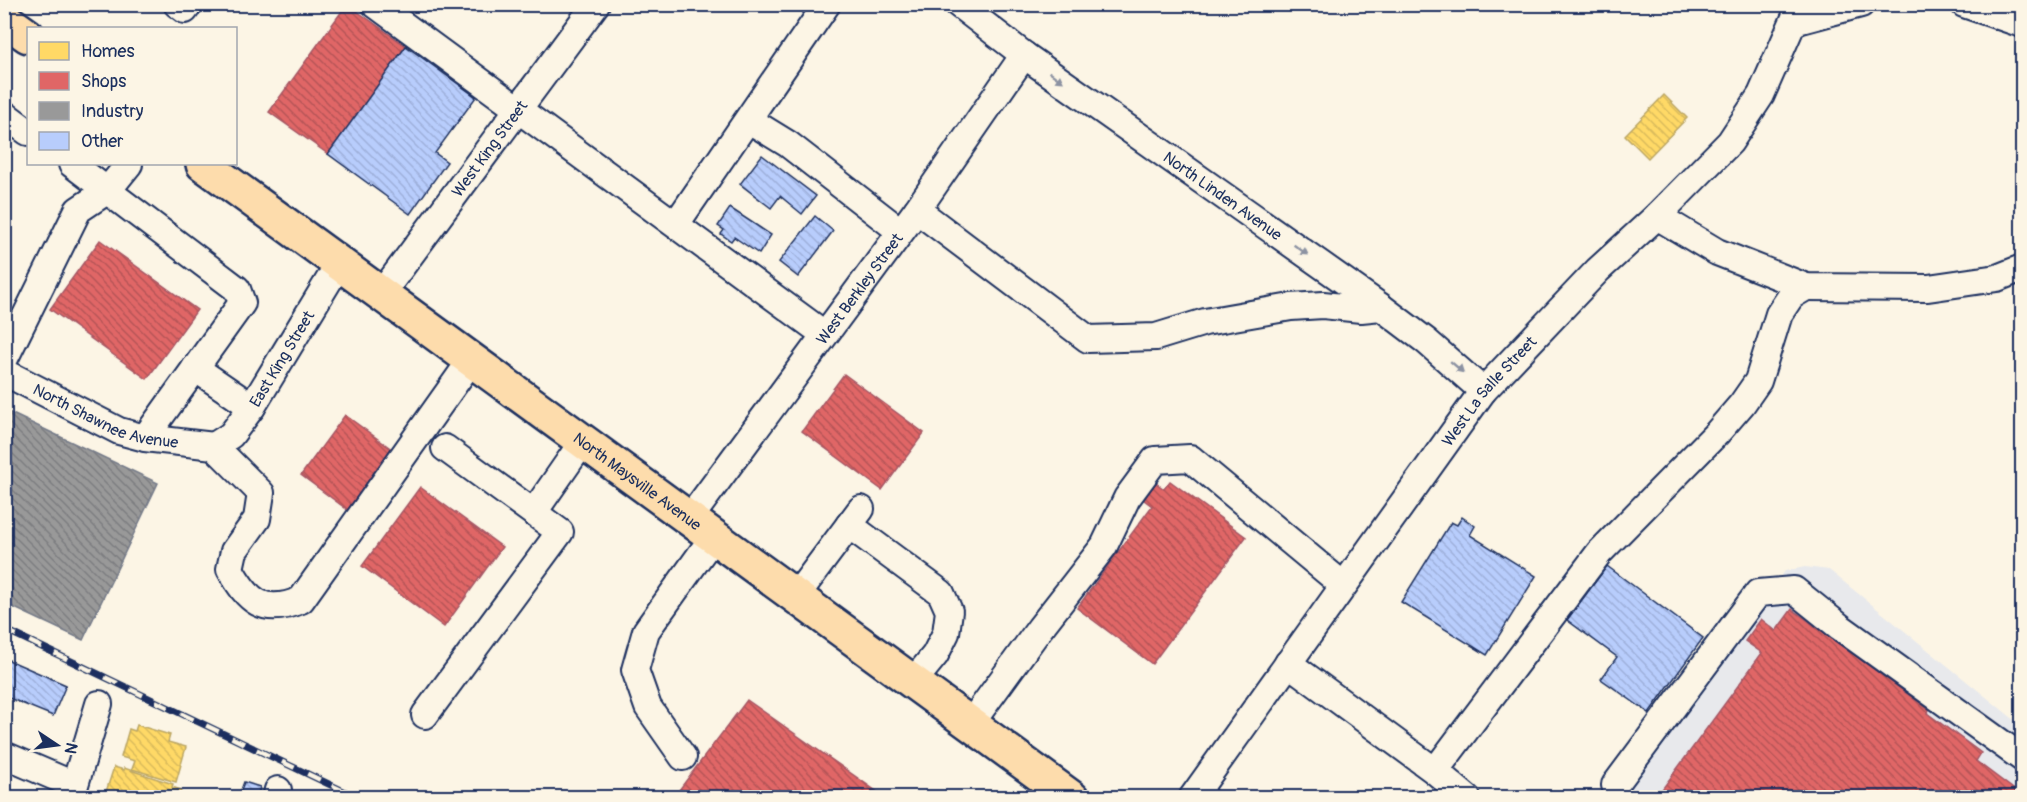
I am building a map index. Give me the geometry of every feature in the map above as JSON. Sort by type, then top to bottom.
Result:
[{"type":"main road","points":[[4,19],[27,35]]},
{"type":"main road","name":"North Maysville Avenue","points":[[204,165],[1072,798]]},
{"type":"street","points":[[177,4],[185,10],[189,4]]},
{"type":"street","points":[[375,4],[824,334]]},
{"type":"street","name":"West King Street","points":[[382,293],[596,4]]},
{"type":"street","points":[[676,224],[827,4]]},
{"type":"street","name":"North Linden Avenue","points":[[958,4],[1024,56],[1381,307],[1426,341],[1484,391]]},
{"type":"street","points":[[1797,13],[1861,4]]},
{"type":"street","points":[[1964,4],[2022,24]]},
{"type":"street","name":"West La Salle Street","points":[[1192,798],[1484,391],[1598,270],[1657,216],[1730,142],[1761,95],[1797,13]]},
{"type":"street","name":"West Berkley Street","points":[[683,757],[648,707],[635,670],[646,631],[702,527],[824,334],[916,210],[1024,56]]},
{"type":"street","points":[[4,114],[27,131]]},
{"type":"street","points":[[749,120],[788,144],[900,231]]},
{"type":"street","points":[[73,165],[237,289],[242,303],[145,438]]},
{"type":"street","points":[[4,360],[78,210],[108,190],[128,165]]},
{"type":"street","points":[[916,210],[1088,339],[1156,337],[1205,322],[1291,307],[1323,305],[1361,309],[1381,307]]},
{"type":"street","points":[[1657,216],[1717,252],[1806,287],[1928,288],[1996,278],[2022,268]]},
{"type":"street","name":"East King Street","points":[[214,446],[231,435],[252,406],[340,262]]},
{"type":"street","points":[[1435,771],[1599,553],[1717,433],[1742,404],[1758,381],[1779,314],[1791,296],[1806,287]]},
{"type":"street","points":[[214,446],[261,493],[257,519],[234,551],[230,569],[242,591],[260,604],[275,608],[291,604],[301,600],[472,359]]},
{"type":"street","points":[[195,368],[252,406]]},
{"type":"street","name":"North Shawnee Avenue","points":[[4,372],[119,431],[145,438],[214,446]]},
{"type":"street","points":[[534,512],[584,440]]},
{"type":"street","points":[[425,714],[560,532],[445,448]]},
{"type":"street","points":[[971,723],[1040,628],[1104,546],[1127,498],[1155,460],[1190,458],[1343,585]]},
{"type":"street","points":[[796,596],[855,517],[941,594],[949,611],[946,633],[935,655],[913,682]]},
{"type":"street","points":[[1618,793],[1758,593],[1794,590],[1840,627],[2022,758]]},
{"type":"street","points":[[1288,663],[1435,771],[1467,798]]},
{"type":"street","points":[[4,755],[72,791],[99,704]]},
{"type":"shaded area","points":[[1805,567],[1829,570],[2022,726],[2022,797],[1619,798],[1785,571]]},
{"type":"building: Homes","points":[[1664,95],[1687,118],[1648,158],[1625,135]]},
{"type":"building: Homes","points":[[137,725],[170,735],[168,742],[186,747],[176,782],[132,769],[135,761],[121,757],[129,729],[135,731]]},
{"type":"building: Homes","points":[[114,767],[124,770],[124,768],[173,784],[172,787],[181,790],[179,798],[113,798],[105,795]]},
{"type":"building: Shops","points":[[347,4],[406,46],[328,154],[269,112]]},
{"type":"building: Shops","points":[[100,240],[197,310],[147,379],[50,309]]},
{"type":"building: Shops","points":[[844,374],[924,433],[882,490],[802,431]]},
{"type":"building: Shops","points":[[345,415],[397,453],[353,514],[301,475]]},
{"type":"building: Shops","points":[[1151,479],[1164,489],[1170,481],[1246,537],[1152,664],[1077,608],[1152,506],[1139,496]]},
{"type":"building: Shops","points":[[420,487],[502,547],[444,627],[362,566]]},
{"type":"building: Shops","points":[[1792,609],[1929,710],[1927,713],[1981,753],[1976,761],[2016,791],[2022,783],[2022,798],[1668,798],[1660,792],[1762,653],[1745,641],[1761,619],[1776,631]]},
{"type":"building: Shops","points":[[747,700],[886,798],[673,798]]},
{"type":"building: Industry","points":[[4,410],[158,483],[83,640],[4,603]]},
{"type":"building: Other","points":[[406,46],[476,97],[435,153],[447,162],[410,214],[328,154]]},
{"type":"building: Other","points":[[762,155],[816,196],[802,214],[780,196],[771,208],[740,184]]},
{"type":"building: Other","points":[[730,208],[771,235],[759,254],[734,237],[731,241],[721,234],[724,230],[718,226]]},
{"type":"building: Other","points":[[815,216],[833,231],[798,277],[779,262]]},
{"type":"building: Other","points":[[1462,517],[1475,526],[1470,535],[1536,576],[1487,655],[1401,602],[1451,522],[1457,525]]},
{"type":"building: Other","points":[[1607,566],[1703,638],[1649,713],[1601,679],[1617,657],[1567,620]]},
{"type":"building: Other","points":[[4,658],[66,685],[53,716],[4,696]]},
{"type":"building: Other","points":[[244,782],[260,787],[257,798],[238,798]]},
{"type":"railway","points":[[4,629],[358,798]]}]
